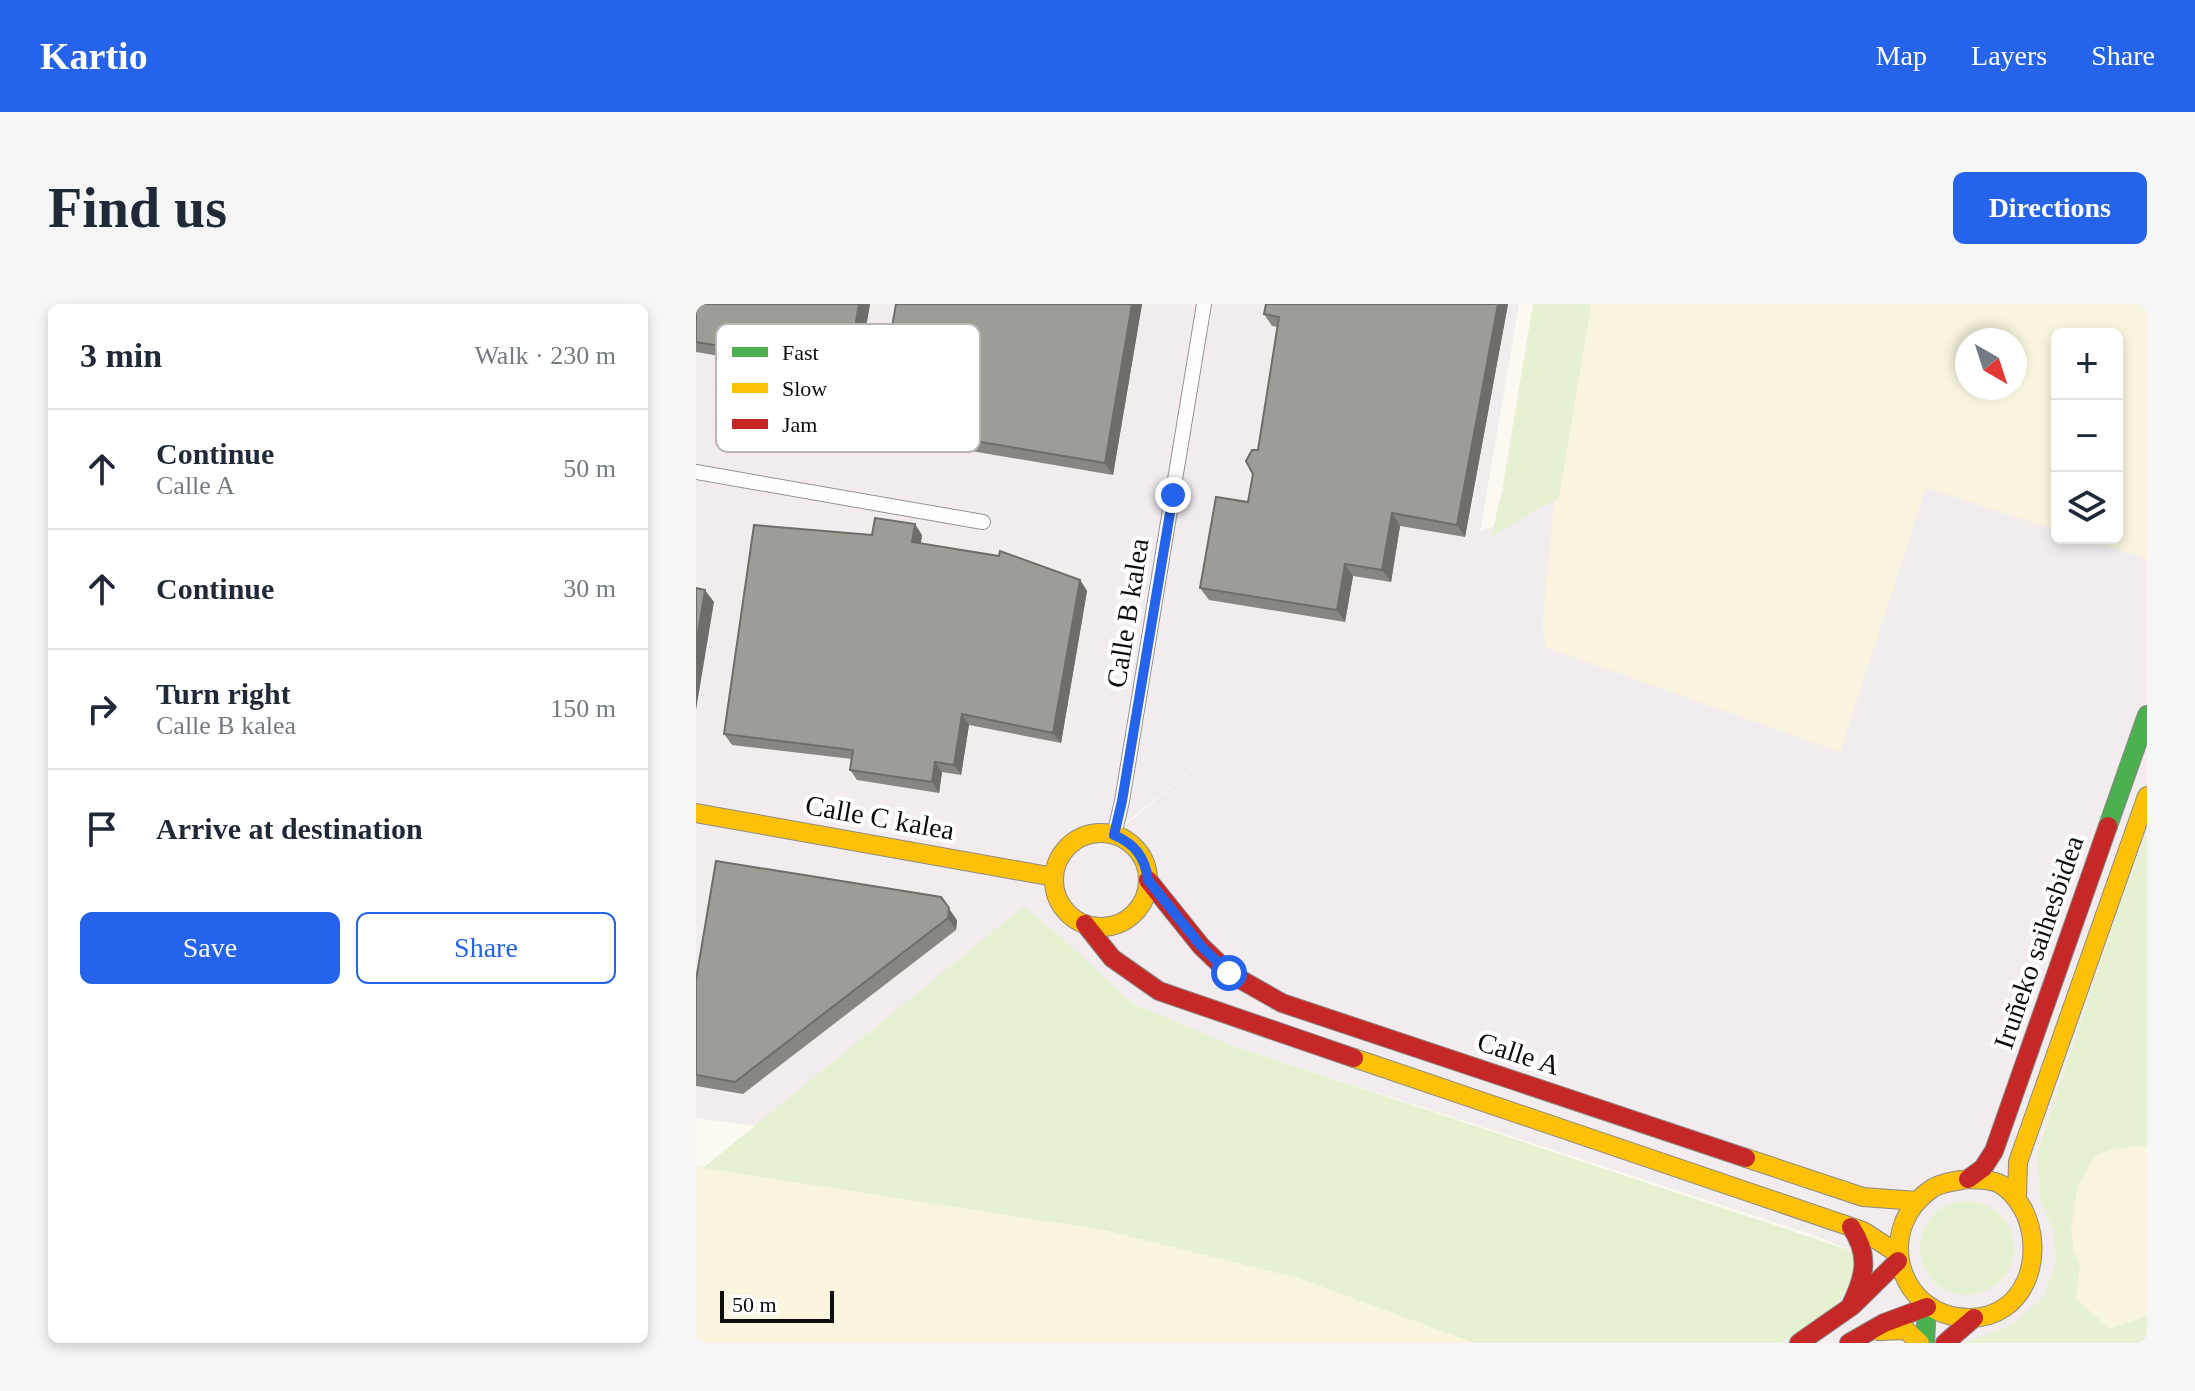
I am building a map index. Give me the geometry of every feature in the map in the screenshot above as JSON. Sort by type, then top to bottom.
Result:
[{"type":"main road","name":"Iruñeko saihesbidea","points":[[1968,1179],[1983,1168],[1994,1151],[2147,715]]},
{"type":"main road","name":"Iruñeko saihesbidea","points":[[2017,1199],[2018,1162],[2147,796]]},
{"type":"main road","name":"Calle C kalea","points":[[696,813],[1054,877]]},
{"type":"main road","points":[[1102,833],[1114,835],[1134,847],[1146,868],[1148,880],[1141,904],[1122,922],[1110,926],[1085,924],[1068,914],[1055,887],[1054,877],[1061,855],[1079,839],[1102,833]]},
{"type":"main road","name":"Calle A","points":[[1148,880],[1201,946],[1229,973],[1282,1003],[1863,1197],[1917,1201]]},
{"type":"main road","name":"Calle A","points":[[1085,924],[1112,958],[1159,991],[1863,1231],[1898,1257]]},
{"type":"main road","points":[[1968,1179],[1999,1183],[2017,1199],[2034,1231],[2036,1255],[2030,1278],[2016,1298],[1997,1312],[1974,1318],[1927,1307],[1904,1278],[1898,1257],[1899,1234],[1905,1216],[1917,1201],[1932,1189],[1968,1179]]},
{"type":"main road","points":[[1847,1312],[1860,1287],[1867,1257],[1861,1239],[1851,1227]]},
{"type":"main road","points":[[1799,1343],[1847,1312],[1877,1285],[1898,1257]]},
{"type":"main road","points":[[1856,1338],[1901,1315],[1927,1307]]},
{"type":"main road","points":[[1923,1343],[1927,1307]]},
{"type":"main road","points":[[1945,1343],[1974,1318]]},
{"type":"main road","points":[[1856,1338],[1893,1329],[1906,1330],[1923,1343]]},
{"type":"street","name":"Calle B kalea","points":[[1114,835],[1204,304]]},
{"type":"street","points":[[696,472],[983,522]]},
{"type":"shaded area","points":[[696,304],[1519,304],[1480,532],[1559,497],[1840,751],[1926,487],[2051,465],[2051,544],[2123,544],[2123,518],[2147,439],[2147,833],[2119,907],[2037,1153],[2040,1200],[2053,1230],[2056,1262],[2044,1297],[2014,1324],[1965,1343],[1902,1343],[1897,1337],[1884,1343],[1780,1343],[1835,1307],[1855,1275],[1854,1252],[1817,1236],[1231,1045],[1132,1003],[1058,934],[1024,907],[756,1126],[696,1118]],"holes":[[[1222,744],[1114,835],[1086,856]]]},
{"type":"shaded area","points":[[1586,304],[2147,304],[2147,559],[2100,544],[2123,544],[2123,328],[2051,328],[2051,528],[1926,488],[1840,752],[1547,648],[1542,627],[1557,472]]},
{"type":"shaded area","points":[[2147,1146],[2147,1316],[2109,1329],[2076,1298],[2080,1266],[2071,1230],[2078,1186],[2096,1155],[2118,1148]]},
{"type":"shaded area","points":[[696,1166],[1104,1230],[1301,1279],[1474,1343],[696,1343]]},
{"type":"green space","points":[[1533,304],[1591,304],[1559,497],[1491,537],[1502,491]]},
{"type":"green space","points":[[2147,833],[2147,1146],[2118,1148],[2096,1155],[2078,1186],[2071,1230],[2080,1266],[2076,1298],[2109,1329],[2147,1316],[2147,1343],[1965,1343],[2014,1324],[2044,1296],[2056,1262],[2053,1230],[2040,1200],[2037,1153],[2119,907]]},
{"type":"green space","points":[[1024,906],[1132,1003],[1231,1045],[1855,1252],[1855,1275],[1835,1307],[1780,1343],[1474,1343],[1301,1279],[1104,1230],[703,1168]]},
{"type":"green space","points":[[1967,1201],[1985,1204],[2000,1215],[2011,1230],[2014,1248],[2011,1266],[2000,1281],[1985,1292],[1967,1295],[1949,1292],[1934,1281],[1923,1266],[1920,1248],[1923,1230],[1934,1215],[1949,1204]]},
{"type":"building","points":[[696,304],[859,304],[856,324],[716,324],[716,345],[696,342]]},
{"type":"building","points":[[896,304],[1132,304],[1105,463],[980,442],[980,324],[892,324]]},
{"type":"building","points":[[1266,304],[1498,304],[1457,525],[1392,513],[1382,570],[1345,564],[1337,610],[1200,588],[1216,497],[1248,502],[1253,474],[1246,461],[1252,450],[1258,450],[1279,317],[1264,314]]},
{"type":"building","points":[[875,518],[915,524],[912,542],[999,556],[1000,551],[1080,580],[1053,733],[962,714],[954,765],[935,762],[932,782],[850,770],[853,750],[724,734],[754,525],[872,535]]},
{"type":"building","points":[[696,588],[705,590],[696,645]]},
{"type":"building","points":[[716,861],[941,897],[949,908],[948,918],[735,1082],[696,1075],[696,980]]},
{"type":"traffic: fast","points":[[2108,826],[2147,715]]},
{"type":"traffic: fast","points":[[1925,1343],[1927,1307]]},
{"type":"traffic: slow","points":[[2017,1199],[2018,1162],[2147,796]]},
{"type":"traffic: slow","points":[[696,813],[1054,877]]},
{"type":"traffic: slow","points":[[1101,833],[1119,837],[1134,847],[1144,862],[1148,880],[1144,898],[1134,913],[1119,923],[1101,927],[1083,923],[1068,913],[1058,898],[1054,880],[1058,862],[1068,847],[1083,837],[1101,833]]},
{"type":"traffic: slow","points":[[1354,1058],[1863,1231],[1897,1253]]},
{"type":"traffic: slow","points":[[1746,1158],[1863,1197],[1917,1201]]},
{"type":"traffic: slow","points":[[1968,1179],[1995,1182],[2009,1191],[2023,1209],[2030,1226],[2032,1245],[2031,1263],[2018,1295],[2005,1307],[1989,1315],[1969,1318],[1944,1314],[1925,1303],[1910,1287],[1902,1267],[1899,1246],[1903,1225],[1914,1205],[1937,1186],[1968,1179]]},
{"type":"traffic: slow","points":[[1878,1331],[1906,1330],[1920,1343]]},
{"type":"traffic: jam","points":[[1968,1179],[1983,1168],[1994,1151],[2108,826]]},
{"type":"traffic: jam","points":[[1148,880],[1201,946],[1229,973],[1282,1003],[1746,1158]]},
{"type":"traffic: jam","points":[[1085,924],[1112,958],[1159,991],[1354,1058]]},
{"type":"traffic: jam","points":[[1851,1227],[1863,1256],[1860,1285],[1851,1305]]},
{"type":"traffic: jam","points":[[1799,1343],[1852,1306],[1898,1261]]},
{"type":"traffic: jam","points":[[1849,1343],[1884,1323],[1927,1307]]},
{"type":"traffic: jam","points":[[1945,1343],[1974,1318]]},
{"type":"route","points":[[1173,495],[1114,835],[1134,847],[1142,857],[1148,880],[1201,946],[1229,973]]}]
